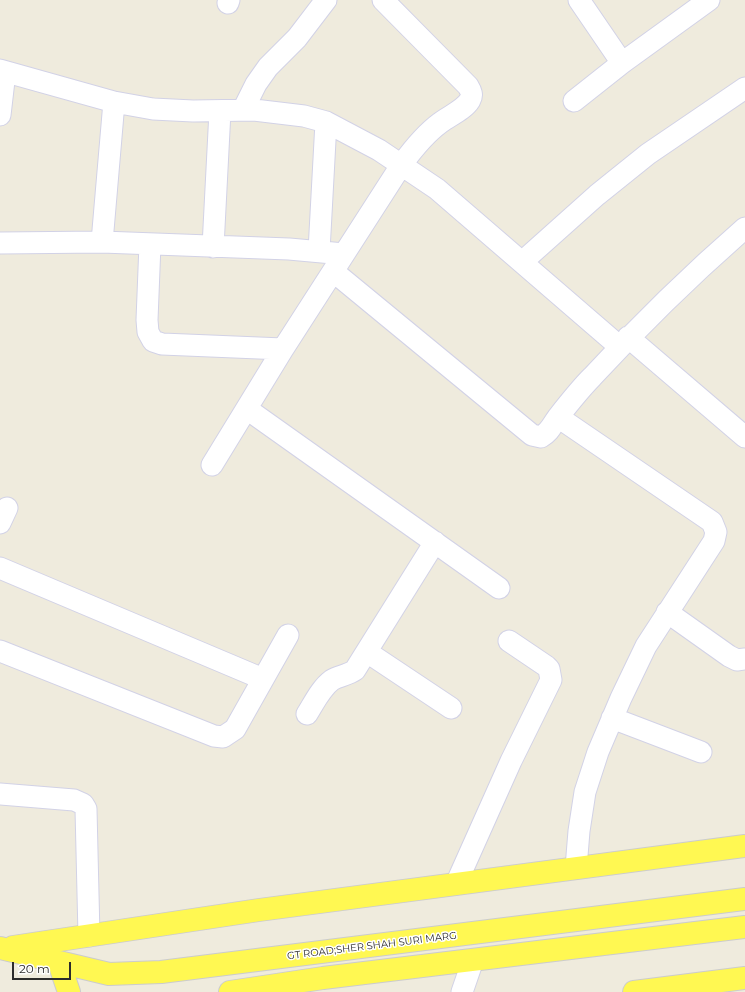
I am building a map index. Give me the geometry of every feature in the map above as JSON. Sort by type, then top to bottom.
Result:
[{"type":"main road","points":[[2,949],[259,910],[745,846]]},
{"type":"main road","name":"GT ROAD;SHER SHAH SURI MARG","points":[[2,949],[109,974],[161,972],[745,899]]},
{"type":"main road","points":[[230,992],[473,960],[745,927]]},
{"type":"main road","points":[[59,963],[68,992]]},
{"type":"main road","points":[[634,992],[708,988],[745,978]]},
{"type":"street","points":[[243,110],[256,84],[268,67],[297,38],[326,0]]},
{"type":"street","points":[[212,465],[283,349],[416,144],[438,124],[467,104],[471,99],[472,92],[468,86],[383,0]]},
{"type":"street","points":[[579,0],[622,63]]},
{"type":"street","points":[[574,101],[622,63],[709,0]]},
{"type":"street","points":[[0,115],[3,71],[114,102],[154,109],[220,111],[243,110],[304,116],[326,122],[402,164],[437,189],[522,262],[745,437]]},
{"type":"street","points":[[522,262],[597,195],[648,154],[745,88]]},
{"type":"street","points":[[102,242],[114,102]]},
{"type":"street","points":[[213,247],[220,111]]},
{"type":"street","points":[[319,251],[326,122]]},
{"type":"street","points":[[334,272],[532,435],[541,437],[549,432],[558,417],[587,382],[624,342],[708,260],[745,228]]},
{"type":"street","points":[[0,243],[102,242],[319,251],[344,254]]},
{"type":"street","points":[[150,244],[147,320],[148,332],[153,341],[162,344],[283,349]]},
{"type":"street","points":[[247,409],[499,588]]},
{"type":"street","points":[[558,417],[712,522],[716,532],[714,540],[646,646],[612,718],[598,752],[585,792],[578,831],[576,868]]},
{"type":"street","points":[[308,714],[325,686],[333,680],[348,675],[355,670],[435,542]]},
{"type":"street","points":[[0,568],[263,679]]},
{"type":"street","points":[[667,612],[729,656],[737,660],[745,659]]},
{"type":"street","points":[[0,651],[214,736],[223,737],[235,729],[288,635]]},
{"type":"street","points":[[456,884],[511,761],[551,680],[549,669],[546,666],[510,641]]},
{"type":"street","points":[[367,652],[451,708]]},
{"type":"street","points":[[612,718],[701,752]]},
{"type":"street","points":[[0,794],[74,800],[82,804],[86,809],[90,936]]},
{"type":"street","points":[[462,992],[473,960]]}]
